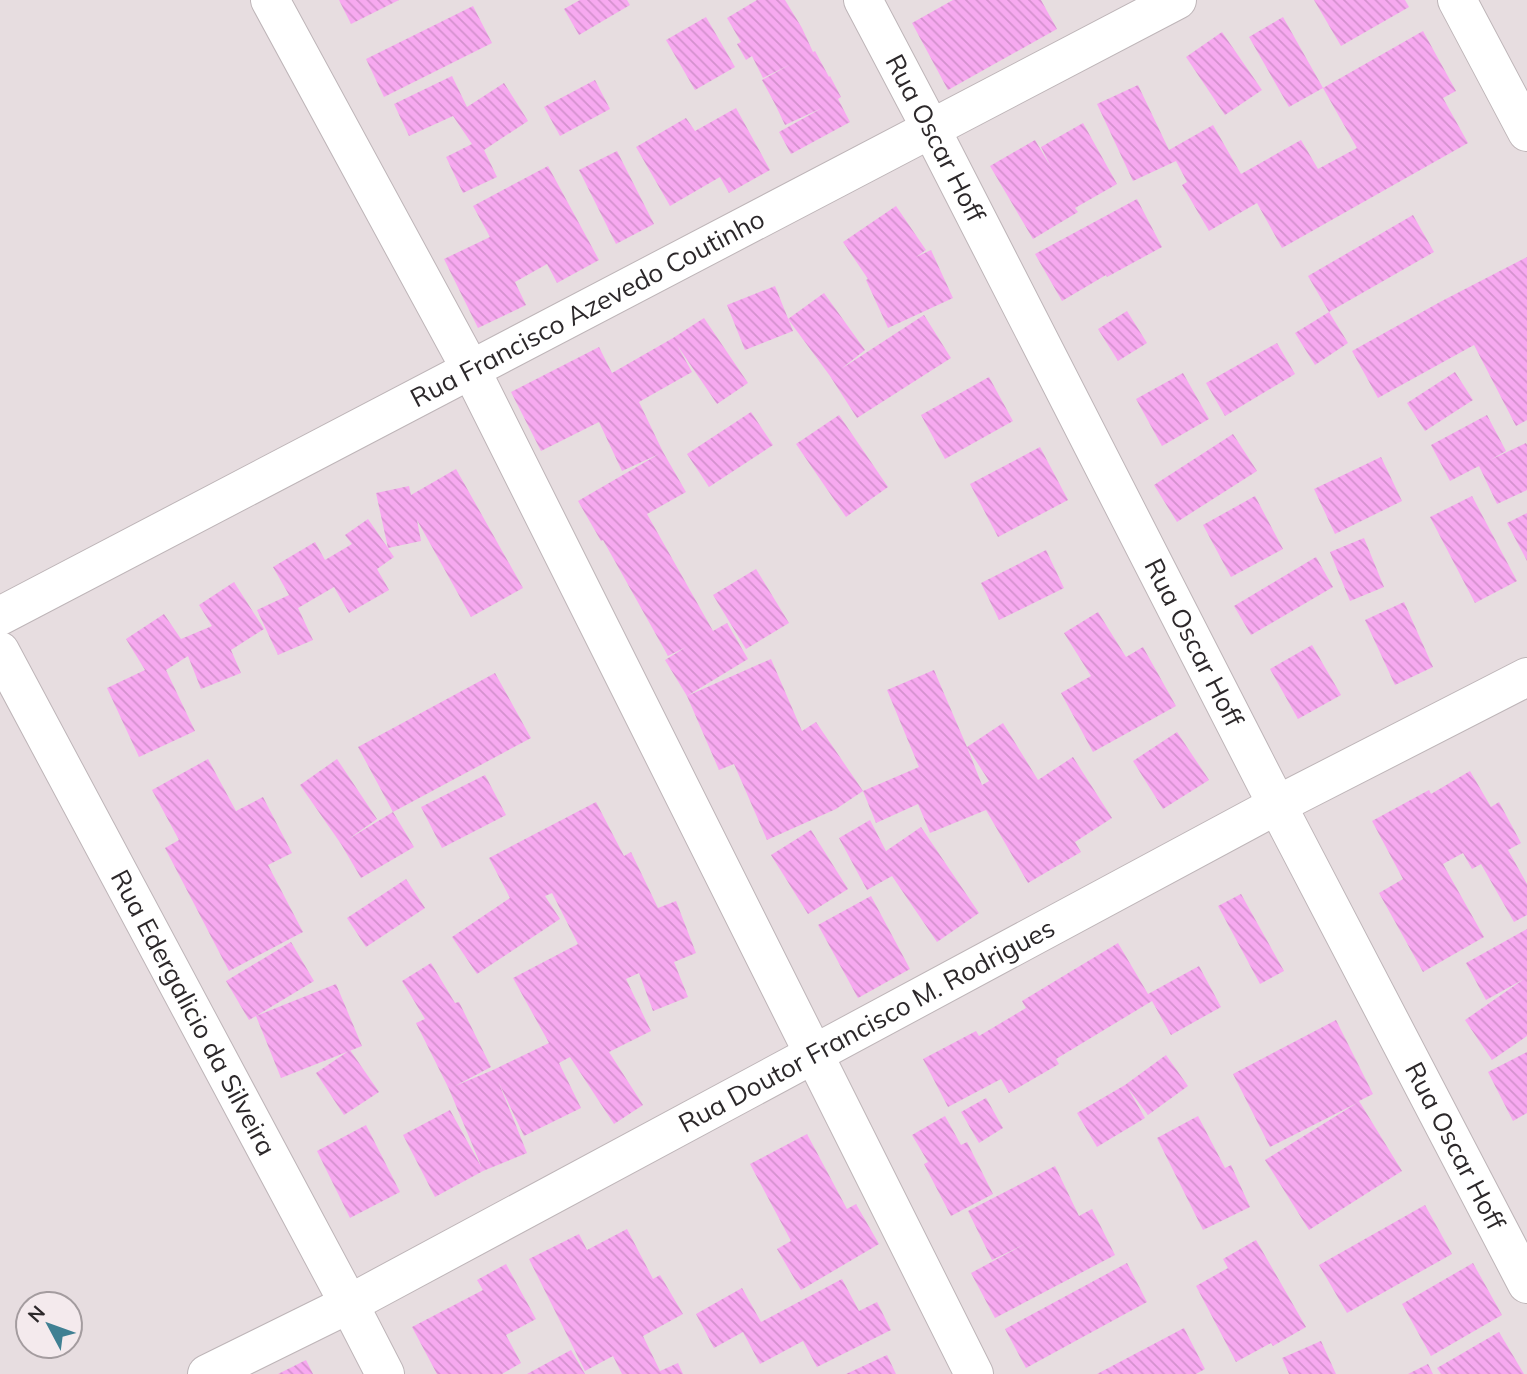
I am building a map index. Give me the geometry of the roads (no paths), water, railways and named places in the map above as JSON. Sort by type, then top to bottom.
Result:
[{"type":"street","points":[[270,0],[471,370],[974,1374]]},
{"type":"street","name":"Rua Oscar Hoff","points":[[863,0],[1527,1284]]},
{"type":"street","name":"Rua Francisco Azevedo Coutinho","points":[[0,616],[1177,0]]},
{"type":"street","points":[[1457,0],[1527,132]]},
{"type":"street","name":"Rua Edergalicio da Silveira","points":[[0,651],[385,1374]]},
{"type":"street","name":"Rua Doutor Francisco M. Rodrigues","points":[[207,1374],[349,1304],[1277,805],[1527,677]]}]
